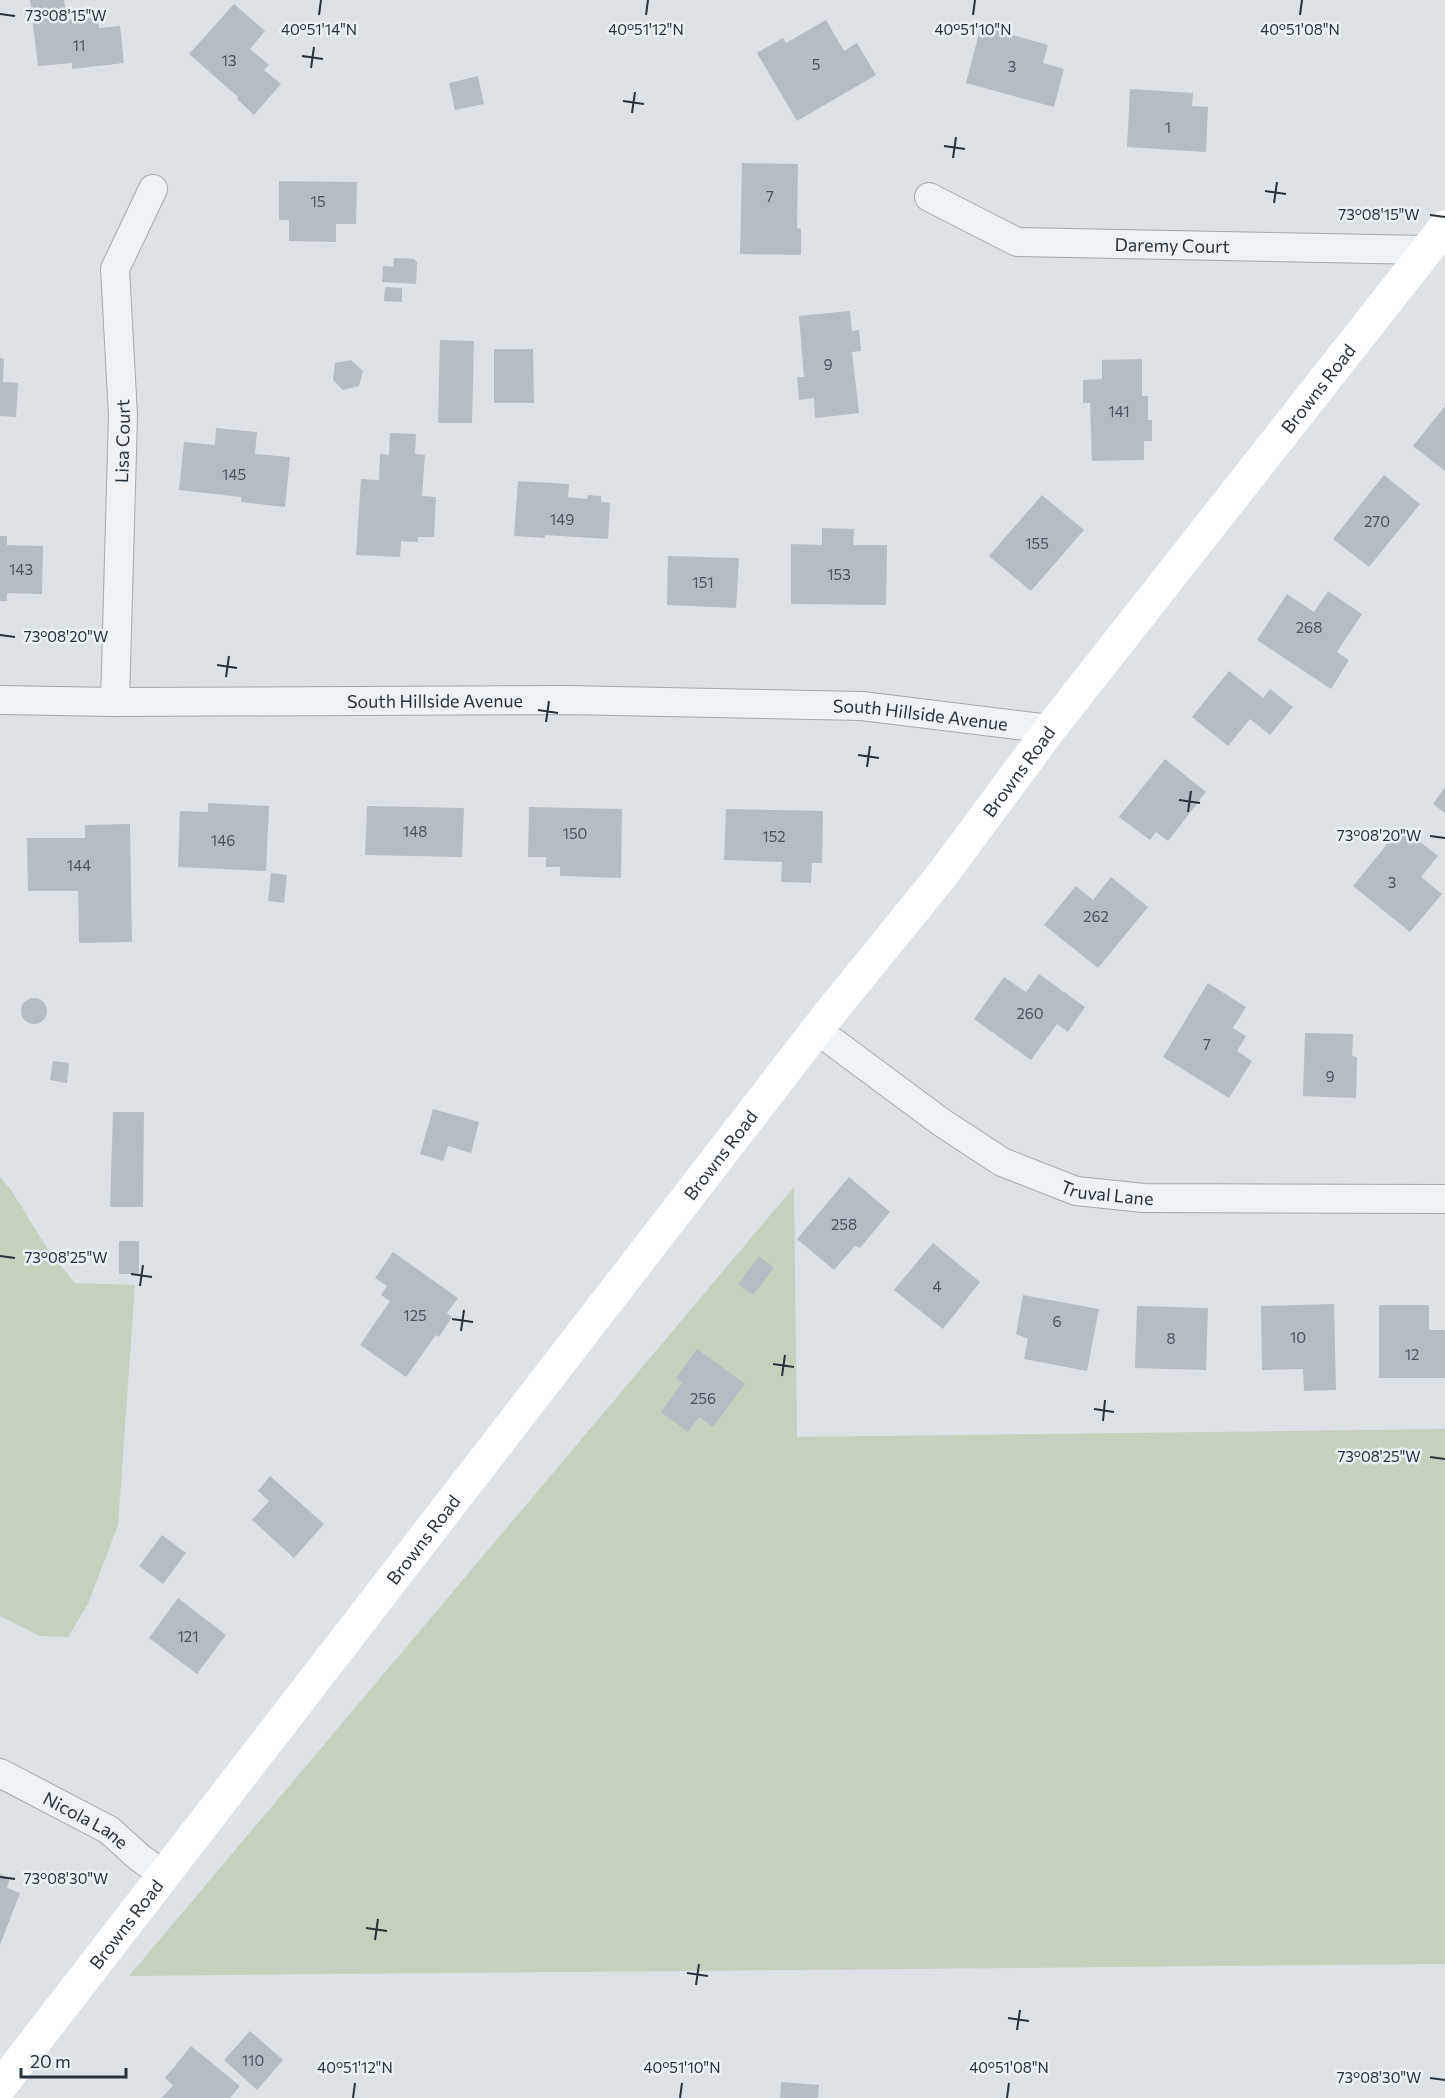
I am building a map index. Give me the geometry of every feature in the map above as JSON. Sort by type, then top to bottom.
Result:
[{"type":"street","name":"Lisa Court","points":[[116,702],[123,415],[115,269],[153,189]]},
{"type":"street","name":"Daremy Court","points":[[929,196],[1017,242],[1436,238]]},
{"type":"street","name":"Browns Road","points":[[0,2087],[817,1030],[942,875],[1050,729],[1436,238]]},
{"type":"street","name":"South Hillside Avenue","points":[[0,700],[116,702],[566,700],[862,706],[1050,729]]},
{"type":"street","name":"Truval Lane","points":[[817,1030],[941,1122],[1002,1162],[1076,1191],[1144,1198],[1445,1199]]},
{"type":"street","name":"Nicola Lane","points":[[0,1773],[109,1830],[140,1858],[164,1875]]},
{"type":"green space","points":[[0,1177],[11,1190],[49,1251],[75,1283],[135,1285],[118,1525],[88,1604],[68,1637],[40,1636],[0,1616]]},
{"type":"green space","points":[[794,1187],[797,1437],[1445,1429],[1445,1964],[129,1976]]},
{"type":"building","points":[[30,0],[64,0],[67,20],[98,17],[99,28],[120,26],[124,63],[72,69],[72,63],[38,66]]},
{"type":"building","points":[[234,4],[265,31],[250,49],[269,65],[264,70],[281,84],[254,115],[237,99],[238,97],[189,54]]},
{"type":"building","points":[[826,20],[844,51],[857,43],[876,75],[797,121],[757,53],[783,38],[786,43]]},
{"type":"building","points":[[981,26],[1048,45],[1043,63],[1064,69],[1054,107],[966,83]]},
{"type":"building","points":[[478,76],[484,104],[455,110],[449,83]]},
{"type":"building","points":[[1130,89],[1193,93],[1192,106],[1208,107],[1206,152],[1127,147]]},
{"type":"building","points":[[742,163],[798,164],[797,228],[801,229],[801,255],[740,254]]},
{"type":"building","points":[[279,181],[357,182],[356,224],[336,224],[336,242],[289,241],[289,220],[279,220]]},
{"type":"building","points":[[394,258],[414,259],[417,262],[416,284],[382,282],[383,266],[393,267]]},
{"type":"building","points":[[385,287],[402,288],[402,302],[384,301]]},
{"type":"building","points":[[850,311],[852,331],[859,330],[861,351],[852,352],[859,413],[815,418],[814,398],[799,400],[797,377],[804,377],[799,316]]},
{"type":"building","points":[[440,340],[474,341],[472,423],[438,423]]},
{"type":"building","points":[[494,349],[533,349],[534,403],[494,403]]},
{"type":"building","points":[[0,358],[4,359],[3,382],[18,383],[16,417],[0,416]]},
{"type":"building","points":[[1142,359],[1142,396],[1148,396],[1148,420],[1152,420],[1152,441],[1144,441],[1144,460],[1092,461],[1090,403],[1083,403],[1083,380],[1102,379],[1102,360]]},
{"type":"building","points":[[351,360],[363,371],[359,386],[343,390],[333,380],[335,363]]},
{"type":"building","points":[[1445,406],[1445,471],[1413,446]]},
{"type":"building","points":[[216,428],[257,432],[255,454],[290,457],[285,507],[241,502],[241,497],[179,490],[184,442],[215,445]]},
{"type":"building","points":[[390,433],[416,434],[415,454],[425,455],[422,496],[436,497],[434,537],[418,537],[418,542],[401,541],[400,557],[356,555],[361,479],[379,480],[380,454],[389,455]]},
{"type":"building","points":[[1384,475],[1420,504],[1369,567],[1333,539]]},
{"type":"building","points":[[518,481],[569,484],[568,497],[587,499],[588,495],[601,496],[601,502],[610,503],[608,539],[545,535],[545,538],[514,536]]},
{"type":"building","points":[[1042,495],[1084,530],[1031,591],[989,556]]},
{"type":"building","points":[[822,528],[854,529],[853,545],[887,545],[886,605],[791,604],[791,544],[822,545]]},
{"type":"building","points":[[0,536],[7,536],[7,545],[43,546],[42,594],[7,593],[7,601],[0,601]]},
{"type":"building","points":[[668,556],[739,558],[736,608],[667,605]]},
{"type":"building","points":[[1328,591],[1362,614],[1337,652],[1349,660],[1331,689],[1257,640],[1287,594],[1314,612]]},
{"type":"building","points":[[1229,671],[1263,698],[1270,689],[1293,707],[1270,735],[1250,719],[1228,746],[1192,717]]},
{"type":"building","points":[[1165,759],[1206,792],[1168,841],[1156,832],[1150,840],[1119,817]]},
{"type":"building","points":[[1445,787],[1445,813],[1433,804]]},
{"type":"building","points":[[208,803],[269,806],[266,871],[178,867],[180,811],[208,812]]},
{"type":"building","points":[[367,806],[464,808],[462,857],[365,855]]},
{"type":"building","points":[[529,807],[622,809],[621,878],[560,876],[560,867],[546,867],[546,857],[528,857]]},
{"type":"building","points":[[726,809],[823,811],[822,863],[812,863],[811,883],[781,882],[782,862],[724,860]]},
{"type":"building","points":[[130,824],[132,942],[79,943],[78,891],[28,891],[27,838],[85,838],[85,825]]},
{"type":"building","points":[[1401,827],[1438,856],[1421,877],[1442,894],[1410,932],[1353,886]]},
{"type":"building","points":[[271,873],[287,875],[284,903],[268,901]]},
{"type":"building","points":[[1111,877],[1148,907],[1098,968],[1044,925],[1076,886],[1093,900]]},
{"type":"building","points":[[1039,974],[1085,1007],[1068,1032],[1057,1024],[1031,1060],[974,1019],[1004,977],[1026,992]]},
{"type":"building","points":[[1208,983],[1246,1007],[1233,1028],[1246,1036],[1237,1051],[1252,1061],[1229,1098],[1163,1057]]},
{"type":"building","points":[[34,998],[43,1002],[47,1011],[43,1020],[34,1024],[25,1020],[21,1011],[25,1002]]},
{"type":"building","points":[[1305,1033],[1353,1034],[1352,1056],[1357,1057],[1356,1098],[1303,1096]]},
{"type":"building","points":[[53,1061],[69,1063],[67,1083],[50,1080]]},
{"type":"building","points":[[433,1109],[479,1122],[471,1153],[448,1146],[443,1161],[420,1154]]},
{"type":"building","points":[[113,1112],[144,1112],[143,1207],[110,1207]]},
{"type":"building","points":[[849,1177],[890,1212],[860,1248],[855,1246],[834,1270],[797,1239]]},
{"type":"building","points":[[119,1241],[139,1241],[139,1274],[119,1274]]},
{"type":"building","points":[[933,1243],[980,1282],[943,1329],[894,1290]]},
{"type":"building","points":[[393,1252],[458,1298],[447,1313],[452,1317],[439,1337],[436,1335],[406,1377],[360,1345],[390,1301],[381,1295],[387,1286],[375,1278]]},
{"type":"building","points":[[759,1256],[774,1268],[753,1295],[738,1284]]},
{"type":"building","points":[[1023,1295],[1099,1309],[1087,1371],[1024,1359],[1028,1339],[1016,1334]]},
{"type":"building","points":[[1334,1304],[1336,1390],[1304,1391],[1303,1369],[1262,1370],[1261,1306]]},
{"type":"building","points":[[1379,1305],[1429,1305],[1429,1330],[1445,1330],[1445,1378],[1379,1378]]},
{"type":"building","points":[[1137,1306],[1208,1308],[1206,1370],[1135,1368]]},
{"type":"building","points":[[697,1349],[745,1384],[713,1427],[699,1417],[688,1432],[661,1412],[682,1383],[676,1378]]},
{"type":"building","points":[[270,1476],[324,1524],[294,1558],[252,1520],[269,1501],[258,1491]]},
{"type":"building","points":[[162,1535],[186,1553],[163,1584],[139,1566]]},
{"type":"building","points":[[178,1598],[226,1635],[197,1674],[149,1638]]},
{"type":"building","points":[[0,1874],[10,1878],[7,1888],[20,1893],[0,1945]]},
{"type":"building","points":[[250,2031],[283,2060],[257,2090],[224,2060]]},
{"type":"building","points":[[191,2046],[240,2086],[230,2098],[162,2098],[173,2085],[165,2078]]},
{"type":"building","points":[[781,2082],[819,2085],[818,2098],[780,2098]]}]
